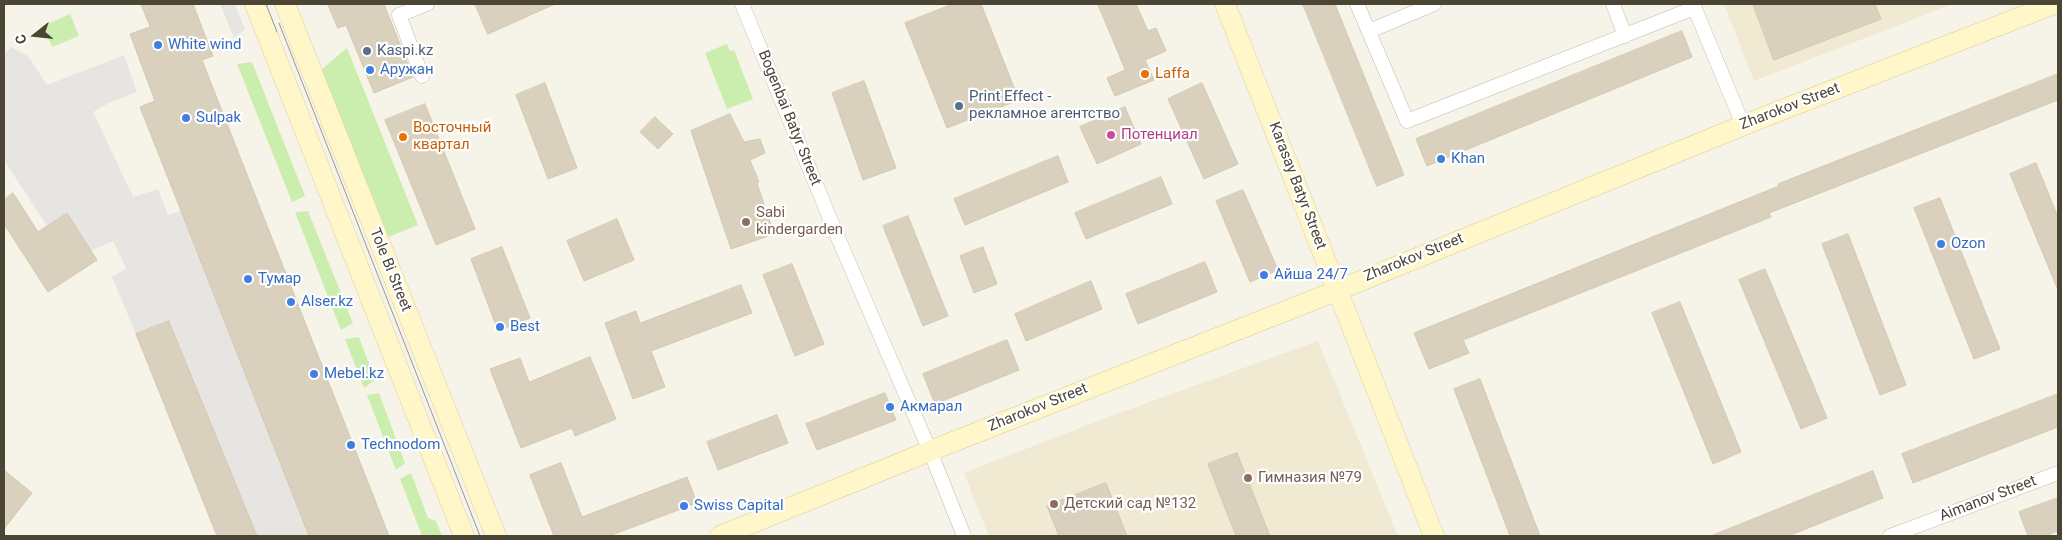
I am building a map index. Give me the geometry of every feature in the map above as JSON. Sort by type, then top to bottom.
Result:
[{"type":"street","name":"Tole Bi Street","points":[[255,4],[464,536]]},
{"type":"street","name":"Tole Bi Street","points":[[285,4],[496,536]]},
{"type":"street","points":[[422,76],[399,15],[427,4]]},
{"type":"street","name":"Bogenbai Batyr Street","points":[[742,4],[833,226],[930,451],[964,536]]},
{"type":"street","name":"Karasay Batyr Street","points":[[1226,4],[1434,536]]},
{"type":"street","points":[[1357,4],[1407,121],[1625,36],[1693,6],[1743,125]]},
{"type":"street","points":[[1369,31],[1434,4]]},
{"type":"street","points":[[1613,4],[1625,36]]},
{"type":"street","name":"Zharokov Street","points":[[720,536],[1338,290],[1743,125],[2054,4]]},
{"type":"street","name":"Aimanov Street","points":[[1890,536],[1905,534],[2058,473]]},
{"type":"shaded area","points":[[220,4],[235,4],[245,29],[234,38]]},
{"type":"shaded area","points":[[1724,4],[1953,4],[1754,81]]},
{"type":"shaded area","points":[[11,47],[28,56],[47,85],[124,55],[137,92],[109,103],[93,112],[133,197],[158,189],[168,215],[181,211],[309,536],[257,536],[170,321],[136,334],[112,277],[126,268],[113,241],[91,251],[67,213],[47,226],[4,160],[4,54]]},
{"type":"shaded area","name":"Гимназия №79","points":[[1318,341],[1398,536],[989,536],[964,473],[1100,420]]},
{"type":"green space","points":[[70,14],[79,36],[52,47],[43,26]]},
{"type":"green space","points":[[727,44],[730,51],[734,50],[753,99],[727,109],[705,53]]},
{"type":"green space","points":[[347,48],[418,225],[388,237],[321,70]]},
{"type":"green space","points":[[252,62],[305,196],[292,202],[237,64]]},
{"type":"green space","points":[[308,211],[353,323],[341,330],[295,212]]},
{"type":"green space","points":[[359,337],[375,380],[364,388],[345,339]]},
{"type":"green space","points":[[379,393],[405,463],[396,470],[367,395]]},
{"type":"green space","points":[[411,473],[428,518],[436,521],[442,536],[422,536],[400,479]]},
{"type":"building","name":"Тумар","points":[[141,4],[193,4],[213,56],[202,60],[389,536],[309,536],[140,107],[155,101],[130,34],[150,27]]},
{"type":"building","points":[[328,4],[384,4],[413,77],[374,93],[346,25],[338,28]]},
{"type":"building","points":[[475,4],[555,4],[488,34]]},
{"type":"building","points":[[953,4],[981,4],[1019,100],[947,128],[905,23]]},
{"type":"building","points":[[1098,4],[1136,4],[1148,31],[1156,28],[1166,51],[1145,60],[1154,80],[1115,96],[1107,78],[1125,70]]},
{"type":"building","points":[[1303,4],[1335,4],[1404,175],[1377,186]]},
{"type":"building","points":[[1753,4],[1875,4],[1881,19],[1774,60]]},
{"type":"building","points":[[1682,31],[1692,57],[1427,166],[1416,139]]},
{"type":"building","points":[[2058,74],[2058,100],[1769,213],[1771,217],[1463,340],[1469,353],[1429,369],[1414,333],[1779,186],[1778,184]]},
{"type":"building","points":[[864,81],[896,168],[863,180],[832,93]]},
{"type":"building","points":[[545,83],[577,168],[548,179],[516,95]]},
{"type":"building","points":[[1202,83],[1238,164],[1204,179],[1168,99]]},
{"type":"building","points":[[425,104],[475,229],[436,245],[385,120]]},
{"type":"building","name":"Потенциал","points":[[1125,107],[1141,144],[1097,164],[1080,127]]},
{"type":"building","points":[[730,114],[744,142],[760,139],[765,153],[750,160],[759,182],[757,183],[774,234],[731,249],[691,131]]},
{"type":"building","points":[[655,117],[673,134],[658,149],[640,132]]},
{"type":"building","points":[[1058,156],[1068,182],[965,225],[954,199]]},
{"type":"building","points":[[2036,163],[2058,217],[2058,290],[2010,174]]},
{"type":"building","points":[[1161,177],[1172,204],[1086,239],[1075,213]]},
{"type":"building","points":[[1243,190],[1278,270],[1250,282],[1216,201]]},
{"type":"building","points":[[13,193],[38,232],[67,213],[97,260],[48,292],[4,224],[4,200]]},
{"type":"building","points":[[1940,198],[2000,349],[1974,359],[1914,208]]},
{"type":"building","points":[[908,216],[948,316],[923,326],[883,226]]},
{"type":"building","points":[[617,219],[634,260],[584,281],[567,241]]},
{"type":"building","points":[[1848,234],[1906,385],[1880,395],[1822,244]]},
{"type":"building","points":[[502,247],[530,318],[498,331],[471,259]]},
{"type":"building","points":[[983,247],[997,284],[974,293],[960,256]]},
{"type":"building","points":[[1205,262],[1217,292],[1138,324],[1126,294]]},
{"type":"building","points":[[792,264],[824,344],[795,356],[763,275]]},
{"type":"building","points":[[1765,269],[1827,418],[1801,429],[1739,280]]},
{"type":"building","points":[[1091,281],[1102,309],[1026,341],[1015,314]]},
{"type":"building","points":[[741,285],[752,313],[651,351],[665,387],[633,399],[605,323],[636,311],[640,323]]},
{"type":"building","points":[[1680,302],[1741,452],[1713,464],[1652,313]]},
{"type":"building","points":[[169,321],[257,536],[217,536],[136,334]]},
{"type":"building","points":[[1007,340],[1019,370],[935,404],[923,374]]},
{"type":"building","points":[[590,357],[616,419],[575,436],[572,428],[521,448],[490,369],[520,358],[529,382]]},
{"type":"building","points":[[1480,379],[1540,536],[1510,536],[1454,389]]},
{"type":"building","points":[[885,393],[896,420],[817,450],[806,424]]},
{"type":"building","points":[[2058,394],[2058,427],[1913,483],[1902,454]]},
{"type":"building","points":[[777,415],[788,443],[718,470],[707,442]]},
{"type":"building","points":[[1237,453],[1270,536],[1236,536],[1208,464]]},
{"type":"building","points":[[561,463],[582,517],[687,477],[697,503],[609,536],[554,536],[530,475]]},
{"type":"building","points":[[4,470],[32,493],[4,529]]},
{"type":"building","points":[[1873,471],[1883,498],[1788,536],[1711,536]]},
{"type":"building","points":[[1106,483],[1127,536],[1059,536],[1047,506]]},
{"type":"building","points":[[2058,498],[2058,531],[2045,536],[2028,536],[2019,512]]},
{"type":"tram line","points":[[266,4],[277,32]]},
{"type":"tram line","points":[[279,23],[480,536]]},
{"type":"place","name":"White wind","points":[[158,45]]},
{"type":"place","name":"Kaspi.kz","points":[[367,51]]},
{"type":"place","name":"Аружан","points":[[370,70]]},
{"type":"place","name":"Laffa","points":[[1145,74]]},
{"type":"place","name":"Print Effect - рекламное агентство","points":[[959,106]]},
{"type":"place","name":"Sulpak","points":[[186,118]]},
{"type":"place","name":"Потенциал","points":[[1111,135]]},
{"type":"place","name":"Восточный квартал","points":[[403,137]]},
{"type":"place","name":"Khan","points":[[1441,159]]},
{"type":"place","name":"Sabi kindergarden","points":[[746,222]]},
{"type":"place","name":"Ozon","points":[[1941,244]]},
{"type":"place","name":"Айша 24/7","points":[[1264,275]]},
{"type":"place","name":"Тумар","points":[[248,279]]},
{"type":"place","name":"Alser.kz","points":[[291,302]]},
{"type":"place","name":"Best","points":[[500,327]]},
{"type":"place","name":"Mebel.kz","points":[[314,374]]},
{"type":"place","name":"Акмарал","points":[[890,407]]},
{"type":"place","name":"Technodom","points":[[351,445]]},
{"type":"place","name":"Гимназия №79","points":[[1248,478]]},
{"type":"place","name":"Детский сад №132","points":[[1054,504]]},
{"type":"place","name":"Swiss Capital","points":[[684,506]]}]
